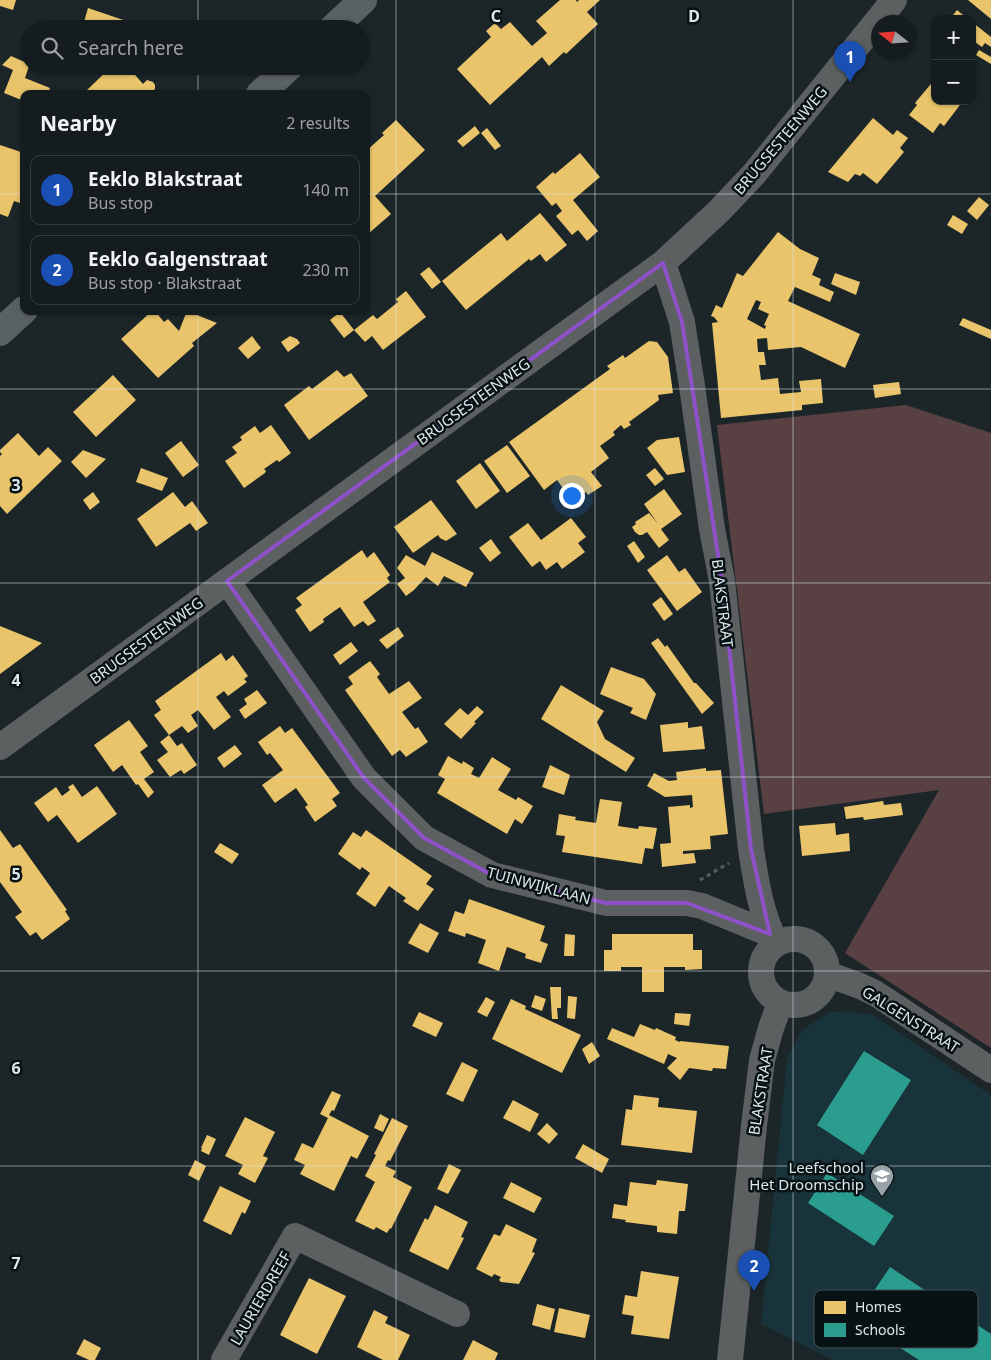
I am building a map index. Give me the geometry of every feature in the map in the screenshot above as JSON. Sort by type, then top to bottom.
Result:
[{"type":"main road","points":[[342,20],[363,0]]},
{"type":"main road","points":[[264,90],[280,75]]},
{"type":"main road","points":[[0,332],[20,314]]},
{"type":"street","name":"BRUGSESTEENWEG","points":[[0,747],[663,263],[719,212],[754,174],[894,0]]},
{"type":"street","name":"BLAKSTRAAT","points":[[663,263],[682,322],[712,529],[722,581],[756,886],[773,939]]},
{"type":"street","name":"TUINWIJKLAAN","points":[[227,581],[364,778],[424,838],[492,875],[606,903],[687,903],[702,906],[773,939]]},
{"type":"street","points":[[773,939],[800,939],[811,943],[820,951],[825,961],[827,974],[824,986],[818,995],[806,1003],[795,1006],[780,1003],[770,996],[763,986],[760,975],[762,962],[773,939]]},
{"type":"street","name":"GALGENSTRAAT","points":[[827,974],[875,993],[991,1070]]},
{"type":"street","name":"BLAKSTRAAT","points":[[730,1360],[762,1060],[770,1028],[780,1003]]},
{"type":"street","name":"LAURIERDREEF","points":[[224,1360],[295,1236],[457,1314]]},
{"type":"path","points":[[674,903],[688,888],[751,849]]},
{"type":"highlighted area","points":[[663,263],[682,322],[722,581],[751,849],[770,934],[687,903],[606,903],[492,875],[424,838],[364,778],[227,581]]},
{"type":"shaded area","points":[[906,405],[991,433],[991,1048],[845,953],[939,790],[764,814],[717,425]]},
{"type":"shaded area","name":"Leefschool Het Droomschip","points":[[850,1011],[873,1015],[991,1095],[991,1360],[833,1360],[761,1324],[787,1058],[803,1029],[830,1012]]},
{"type":"building: Homes","points":[[0,0],[16,0],[13,10],[0,6]]},
{"type":"building: Homes","points":[[560,0],[576,0],[577,2],[579,0],[600,0],[587,12],[598,24],[566,54],[564,52],[549,66],[542,57],[490,105],[457,69],[491,37],[486,31],[495,23],[501,29],[510,22],[532,46],[547,33],[536,21]]},
{"type":"building: Homes","points":[[968,0],[991,0],[991,19]]},
{"type":"building: Homes","points":[[88,8],[123,20],[85,20]]},
{"type":"building: Homes","points":[[957,10],[963,15],[953,15]]},
{"type":"building: Homes","points":[[976,25],[991,37],[991,47],[985,43],[982,47],[976,43]]},
{"type":"building: Homes","points":[[979,50],[991,57],[991,64],[976,55]]},
{"type":"building: Homes","points":[[11,56],[20,60],[20,75],[26,75],[25,78],[50,88],[49,90],[20,90],[20,99],[4,93],[13,70],[2,65]]},
{"type":"building: Homes","points":[[103,75],[135,75],[143,84],[147,80],[155,85],[154,90],[87,90]]},
{"type":"building: Homes","points":[[931,84],[931,105],[960,105],[944,126],[940,123],[933,133],[909,115],[917,105],[915,103]]},
{"type":"building: Homes","points":[[873,118],[893,135],[897,130],[908,138],[900,148],[904,152],[877,184],[863,173],[860,176],[855,174],[848,182],[828,172]]},
{"type":"building: Homes","points":[[396,120],[425,150],[375,196],[391,214],[370,232],[370,147],[384,135],[382,133]]},
{"type":"building: Homes","points":[[475,126],[480,133],[463,147],[457,141]]},
{"type":"building: Homes","points":[[487,128],[501,146],[495,150],[481,133]]},
{"type":"building: Homes","points":[[0,145],[20,152],[20,203],[14,201],[8,217],[0,214]]},
{"type":"building: Homes","points":[[580,153],[600,177],[573,200],[598,231],[587,241],[578,230],[572,235],[556,216],[562,211],[556,203],[552,206],[536,187]]},
{"type":"building: Homes","points":[[979,197],[989,205],[977,220],[967,211]]},
{"type":"building: Homes","points":[[540,213],[567,245],[546,262],[540,254],[531,261],[529,259],[466,310],[442,281],[501,233],[507,241]]},
{"type":"building: Homes","points":[[953,215],[968,224],[962,234],[947,225]]},
{"type":"building: Homes","points":[[778,232],[800,249],[819,258],[812,275],[821,279],[819,285],[834,292],[830,302],[795,287],[788,301],[860,334],[845,368],[801,347],[768,350],[767,338],[757,339],[758,352],[764,352],[766,365],[759,365],[761,380],[778,378],[780,394],[801,392],[799,381],[821,379],[823,403],[802,405],[802,410],[721,418],[712,323],[718,322],[711,316],[716,305],[722,308],[737,273],[743,276]],"holes":[[[756,300],[761,302],[758,309],[769,314],[764,325],[766,326],[765,329],[747,319]]]},
{"type":"building: Homes","points":[[429,267],[441,282],[432,289],[420,274]]},
{"type":"building: Homes","points":[[835,273],[860,282],[856,295],[831,284]]},
{"type":"building: Homes","points":[[406,291],[426,317],[383,350],[372,336],[365,342],[354,330],[373,315],[377,319],[398,302],[396,299]]},
{"type":"building: Homes","points":[[148,315],[158,315],[164,322],[168,319],[179,331],[185,315],[197,315],[217,323],[192,343],[194,346],[158,378],[121,339]]},
{"type":"building: Homes","points":[[336,315],[342,315],[354,330],[344,338],[330,320]]},
{"type":"building: Homes","points":[[963,318],[991,330],[991,339],[959,325]]},
{"type":"building: Homes","points":[[252,336],[261,348],[248,359],[238,348]]},
{"type":"building: Homes","points":[[290,336],[297,339],[300,343],[288,352],[281,342]]},
{"type":"building: Homes","points":[[649,341],[657,342],[668,357],[673,393],[658,395],[659,400],[629,422],[631,425],[624,429],[621,425],[613,432],[615,435],[600,446],[609,458],[591,472],[602,486],[588,495],[586,492],[579,497],[577,494],[571,499],[557,480],[544,490],[509,442],[610,369],[607,366],[623,355],[625,358]]},
{"type":"building: Homes","points":[[337,370],[344,377],[351,373],[368,396],[309,440],[284,405],[309,386],[312,389]]},
{"type":"building: Homes","points":[[113,375],[136,400],[96,437],[73,412]]},
{"type":"building: Homes","points":[[899,382],[901,394],[875,398],[873,385]]},
{"type":"building: Homes","points":[[271,425],[291,453],[279,462],[277,460],[264,469],[265,473],[244,488],[225,461],[237,453],[232,447],[242,440],[240,437],[255,426],[260,433]]},
{"type":"building: Homes","points":[[18,433],[39,456],[48,447],[62,461],[7,514],[0,506],[0,456],[2,454],[0,450]]},
{"type":"building: Homes","points":[[679,437],[685,472],[667,475],[647,448],[657,440]]},
{"type":"building: Homes","points":[[181,441],[199,465],[183,477],[165,453]]},
{"type":"building: Homes","points":[[507,445],[530,476],[507,493],[484,461]]},
{"type":"building: Homes","points":[[83,450],[106,459],[86,478],[71,462]]},
{"type":"building: Homes","points":[[480,463],[500,491],[476,509],[456,481]]},
{"type":"building: Homes","points":[[141,468],[168,478],[162,491],[136,482]]},
{"type":"building: Homes","points":[[655,468],[664,479],[655,486],[646,475]]},
{"type":"building: Homes","points":[[664,489],[682,514],[661,529],[669,540],[659,548],[647,532],[639,535],[632,527],[636,524],[635,522],[649,513],[658,524],[644,504]]},
{"type":"building: Homes","points":[[93,492],[100,502],[90,510],[83,500]]},
{"type":"building: Homes","points":[[173,492],[185,507],[192,501],[208,523],[196,531],[190,523],[156,547],[137,519]]},
{"type":"building: Homes","points":[[431,500],[457,534],[446,541],[438,535],[413,553],[394,527]]},
{"type":"building: Homes","points":[[571,518],[586,537],[578,543],[585,552],[562,569],[557,562],[546,570],[540,561],[532,567],[509,537],[528,523],[541,540]]},
{"type":"building: Homes","points":[[491,539],[501,553],[490,562],[479,548]]},
{"type":"building: Homes","points":[[634,541],[645,557],[638,563],[627,546]]},
{"type":"building: Homes","points":[[362,550],[367,558],[374,552],[390,575],[387,578],[390,582],[363,602],[376,621],[368,626],[363,621],[354,627],[340,607],[323,619],[324,622],[310,632],[295,610],[302,605],[296,598]]},
{"type":"building: Homes","points":[[432,552],[474,573],[466,587],[444,576],[438,586],[426,577],[406,596],[397,584],[405,578],[397,568],[406,555],[425,566]]},
{"type":"building: Homes","points":[[667,555],[679,572],[685,568],[702,592],[677,611],[647,570]]},
{"type":"building: Homes","points":[[661,597],[673,614],[664,621],[652,604]]},
{"type":"building: Homes","points":[[0,626],[42,643],[0,674]]},
{"type":"building: Homes","points":[[398,627],[404,636],[387,649],[379,640]]},
{"type":"building: Homes","points":[[658,638],[665,647],[667,645],[694,683],[714,703],[702,714],[651,643]]},
{"type":"building: Homes","points":[[351,642],[358,651],[340,665],[333,655]]},
{"type":"building: Homes","points":[[221,653],[226,661],[233,655],[248,676],[244,679],[247,682],[228,696],[224,691],[216,697],[231,717],[214,730],[198,710],[191,715],[198,726],[188,733],[182,726],[169,735],[154,715],[161,710],[155,701]]},
{"type":"building: Homes","points":[[370,661],[380,674],[377,677],[389,694],[409,681],[422,698],[402,712],[415,729],[418,727],[428,742],[406,757],[400,750],[392,756],[345,690],[353,684],[348,677]]},
{"type":"building: Homes","points":[[611,667],[644,679],[656,694],[646,720],[630,713],[633,708],[600,694]]},
{"type":"building: Homes","points":[[561,685],[604,711],[597,722],[605,739],[635,758],[626,772],[541,719]]},
{"type":"building: Homes","points":[[257,690],[267,703],[245,719],[239,710],[247,704],[244,699]]},
{"type":"building: Homes","points":[[477,706],[484,712],[461,739],[444,724],[460,708],[468,715]]},
{"type":"building: Homes","points":[[129,720],[148,746],[140,752],[154,772],[144,779],[154,792],[148,798],[122,765],[113,772],[94,745]]},
{"type":"building: Homes","points":[[688,722],[688,728],[702,726],[705,749],[663,752],[660,725]]},
{"type":"building: Homes","points":[[280,726],[285,733],[292,728],[340,793],[332,799],[337,806],[315,822],[305,807],[308,805],[296,788],[275,803],[262,785],[283,770],[270,753],[267,755],[258,742]]},
{"type":"building: Homes","points":[[169,735],[177,746],[182,743],[197,765],[184,774],[181,770],[170,777],[157,760],[168,752],[160,742]]},
{"type":"building: Homes","points":[[235,745],[242,754],[224,768],[217,758]]},
{"type":"building: Homes","points":[[448,756],[462,764],[463,761],[474,768],[471,774],[479,778],[492,757],[511,769],[498,790],[516,800],[518,797],[533,806],[522,824],[515,819],[507,834],[437,793],[445,779],[438,775]]},
{"type":"building: Homes","points":[[550,765],[570,775],[564,795],[542,787]]},
{"type":"building: Homes","points":[[706,768],[706,771],[721,770],[728,834],[710,836],[711,849],[683,851],[683,854],[694,853],[696,863],[662,867],[660,844],[671,843],[668,807],[690,805],[690,808],[693,807],[692,795],[665,797],[647,786],[654,773],[669,781],[677,780],[676,772]]},
{"type":"building: Homes","points":[[73,784],[82,797],[97,786],[117,814],[78,843],[57,815],[48,822],[34,803],[56,787],[62,796],[70,790],[68,787]]},
{"type":"building: Homes","points":[[600,799],[622,802],[618,826],[638,829],[639,826],[657,828],[653,849],[645,848],[642,864],[562,852],[565,836],[556,835],[559,814],[576,817],[575,820],[596,823]]},
{"type":"building: Homes","points":[[883,801],[884,805],[901,803],[903,815],[864,820],[863,817],[846,819],[844,807]]},
{"type":"building: Homes","points":[[835,823],[836,835],[849,833],[850,851],[802,856],[799,826]]},
{"type":"building: Homes","points":[[0,830],[13,848],[20,844],[67,910],[65,911],[70,919],[42,940],[36,932],[30,936],[15,917],[22,912],[0,882]]},
{"type":"building: Homes","points":[[366,830],[432,876],[426,884],[434,889],[418,911],[403,901],[406,898],[389,886],[375,907],[356,894],[370,873],[362,867],[360,870],[338,854],[353,832],[361,837]]},
{"type":"building: Homes","points":[[220,843],[239,854],[232,864],[214,852]]},
{"type":"building: Homes","points":[[469,899],[545,926],[540,941],[548,944],[541,963],[525,958],[526,954],[507,947],[499,971],[478,963],[486,940],[466,933],[465,937],[448,931],[455,911],[464,914]]},
{"type":"building: Homes","points":[[420,923],[439,933],[428,953],[408,943]]},
{"type":"building: Homes","points":[[565,934],[575,935],[574,956],[564,956]]},
{"type":"building: Homes","points":[[612,934],[693,934],[693,950],[702,950],[702,969],[685,970],[685,967],[664,967],[664,992],[642,992],[642,967],[621,967],[621,971],[604,971],[604,950],[612,950]]},
{"type":"building: Homes","points":[[550,987],[561,987],[561,1008],[557,1008],[558,1019],[552,1019]]},
{"type":"building: Homes","points":[[535,995],[546,999],[542,1011],[531,1007]]},
{"type":"building: Homes","points":[[568,996],[577,997],[575,1019],[567,1018]]},
{"type":"building: Homes","points":[[486,997],[495,1002],[487,1017],[477,1012]]},
{"type":"building: Homes","points":[[511,999],[526,1006],[525,1009],[581,1035],[562,1073],[492,1039]]},
{"type":"building: Homes","points":[[419,1012],[443,1023],[436,1037],[412,1026]]},
{"type":"building: Homes","points":[[675,1013],[691,1014],[689,1026],[674,1024]]},
{"type":"building: Homes","points":[[640,1024],[655,1030],[656,1028],[676,1037],[675,1040],[680,1042],[729,1046],[726,1069],[713,1068],[712,1071],[689,1068],[680,1080],[667,1068],[677,1058],[668,1054],[664,1064],[607,1039],[612,1028],[634,1037]]},
{"type":"building: Homes","points":[[592,1042],[600,1056],[589,1064],[582,1049]]},
{"type":"building: Homes","points":[[462,1062],[478,1070],[463,1102],[446,1094]]},
{"type":"building: Homes","points":[[332,1091],[341,1095],[334,1111],[332,1110],[329,1115],[369,1136],[357,1159],[351,1156],[334,1191],[300,1174],[305,1165],[294,1160],[302,1143],[313,1148],[328,1118],[320,1114]]},
{"type":"building: Homes","points":[[634,1095],[659,1098],[658,1107],[697,1111],[692,1153],[621,1145],[626,1109],[632,1110]]},
{"type":"building: Homes","points":[[513,1100],[539,1114],[530,1132],[503,1118]]},
{"type":"building: Homes","points":[[380,1114],[389,1119],[383,1132],[374,1128]]},
{"type":"building: Homes","points":[[245,1117],[275,1132],[263,1156],[268,1158],[255,1183],[238,1174],[243,1165],[225,1156]]},
{"type":"building: Homes","points":[[392,1118],[408,1126],[390,1161],[388,1160],[385,1166],[396,1171],[393,1177],[412,1187],[391,1229],[387,1233],[376,1227],[374,1230],[355,1221],[375,1182],[365,1176]]},
{"type":"building: Homes","points":[[547,1123],[558,1134],[549,1144],[537,1134]]},
{"type":"building: Homes","points":[[207,1135],[216,1139],[209,1155],[201,1151]]},
{"type":"building: Homes","points":[[583,1144],[609,1159],[602,1173],[575,1158]]},
{"type":"building: Homes","points":[[195,1160],[206,1166],[199,1181],[188,1175]]},
{"type":"building: Homes","points":[[449,1164],[461,1170],[448,1194],[437,1189]]},
{"type":"building: Homes","points":[[657,1180],[688,1184],[685,1211],[679,1211],[677,1234],[657,1232],[657,1226],[625,1222],[626,1220],[612,1218],[614,1204],[627,1206],[630,1182],[656,1185]]},
{"type":"building: Homes","points":[[511,1182],[542,1198],[534,1213],[503,1198]]},
{"type":"building: Homes","points":[[220,1186],[251,1201],[245,1214],[242,1212],[231,1235],[203,1221]]},
{"type":"building: Homes","points":[[435,1205],[468,1222],[461,1237],[464,1238],[448,1270],[409,1251],[425,1218],[428,1220]]},
{"type":"building: Homes","points":[[506,1224],[537,1239],[532,1252],[535,1253],[519,1284],[501,1282],[499,1280],[501,1277],[494,1274],[492,1277],[476,1269],[494,1234],[500,1236]]},
{"type":"building: Homes","points":[[641,1271],[679,1277],[669,1339],[631,1334],[634,1316],[622,1314],[625,1295],[637,1297]]},
{"type":"building: Homes","points":[[309,1278],[346,1296],[317,1354],[280,1335]]},
{"type":"building: Homes","points":[[537,1304],[555,1309],[550,1330],[532,1325]]},
{"type":"building: Homes","points":[[559,1308],[590,1315],[585,1338],[554,1332]]},
{"type":"building: Homes","points":[[374,1310],[388,1317],[385,1323],[410,1335],[398,1360],[383,1360],[357,1347]]},
{"type":"building: Homes","points":[[84,1339],[101,1348],[95,1360],[89,1360],[76,1354]]},
{"type":"building: Homes","points":[[473,1340],[498,1353],[495,1360],[463,1360]]},
{"type":"building: Schools","points":[[864,1051],[911,1080],[863,1155],[817,1125]]},
{"type":"building: Schools","points":[[827,1173],[894,1216],[874,1246],[808,1203]]},
{"type":"building: Schools","points":[[890,1267],[925,1290],[875,1290]]},
{"type":"building: Schools","points":[[978,1325],[991,1334],[991,1360],[919,1360],[900,1348],[978,1348]]},
{"type":"place","name":"Eeklo Blakstraat","points":[[850,82]]},
{"type":"place","name":"Leefschool Het Droomschip","points":[[882,1197]]},
{"type":"place","name":"Eeklo Galgenstraat","points":[[754,1291]]}]
